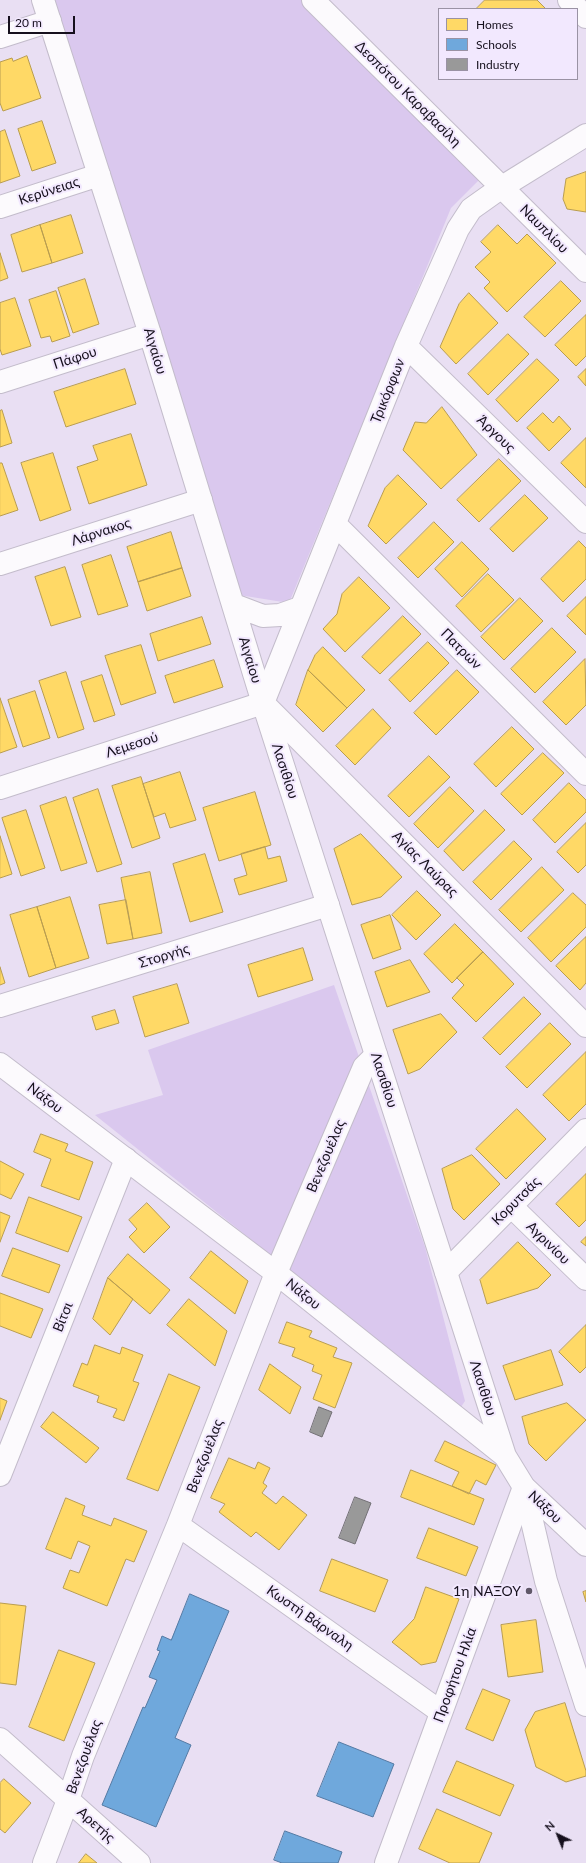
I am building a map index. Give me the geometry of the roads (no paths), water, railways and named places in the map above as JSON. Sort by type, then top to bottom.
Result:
[{"type":"street","name":"Αιγαίου","points":[[43,0],[150,334],[263,703]]},
{"type":"street","name":"Δεσπότου Καραβασίλη","points":[[313,0],[502,188]]},
{"type":"street","points":[[569,0],[577,8]]},
{"type":"street","points":[[578,9],[586,17]]},
{"type":"street","points":[[0,37],[50,21]]},
{"type":"street","name":"Τρικόρφων","points":[[263,703],[300,608],[336,524],[406,346],[458,229],[471,209],[586,136]]},
{"type":"street","name":"Κερύνειας","points":[[0,207],[99,175]]},
{"type":"street","name":"Ναυπλίου","points":[[502,188],[586,271]]},
{"type":"street","name":"Πάφου","points":[[0,382],[150,334]]},
{"type":"street","name":"Άργους","points":[[406,346],[586,522]]},
{"type":"street","name":"Λάρνακος","points":[[0,564],[201,500]]},
{"type":"street","name":"Πατρών","points":[[336,524],[586,774]]},
{"type":"street","points":[[234,605],[263,616],[280,615],[300,608]]},
{"type":"street","name":"Λεμεσού","points":[[0,788],[263,703]]},
{"type":"street","name":"Λασιθίου","points":[[263,703],[505,1456]]},
{"type":"street","name":"Αγίας Λαύρας","points":[[263,703],[586,1026]]},
{"type":"street","name":"Στοργής","points":[[0,1006],[328,905]]},
{"type":"street","name":"Βενεζουέλας","points":[[44,1863],[83,1756],[178,1525],[276,1273],[364,1068],[376,1055]]},
{"type":"street","name":"Νάξου","points":[[0,1064],[276,1273],[505,1456],[524,1487],[586,1545]]},
{"type":"street","name":"Κορυτσάς","points":[[446,1272],[586,1130]]},
{"type":"street","name":"Βίτσι","points":[[0,1475],[126,1159]]},
{"type":"street","name":"Αγρινίου","points":[[511,1206],[586,1280]]},
{"type":"street","points":[[524,1487],[546,1581],[586,1705]]},
{"type":"street","name":"Προφήτου Ηλία","points":[[386,1863],[524,1487]]},
{"type":"street","name":"Κωστή Βάρναλη","points":[[178,1525],[441,1712]]},
{"type":"street","name":"Αρετής","points":[[0,1739],[139,1863]]},
{"type":"place","name":"1η ΝΑΞΟΥ","points":[[529,1591]]}]
